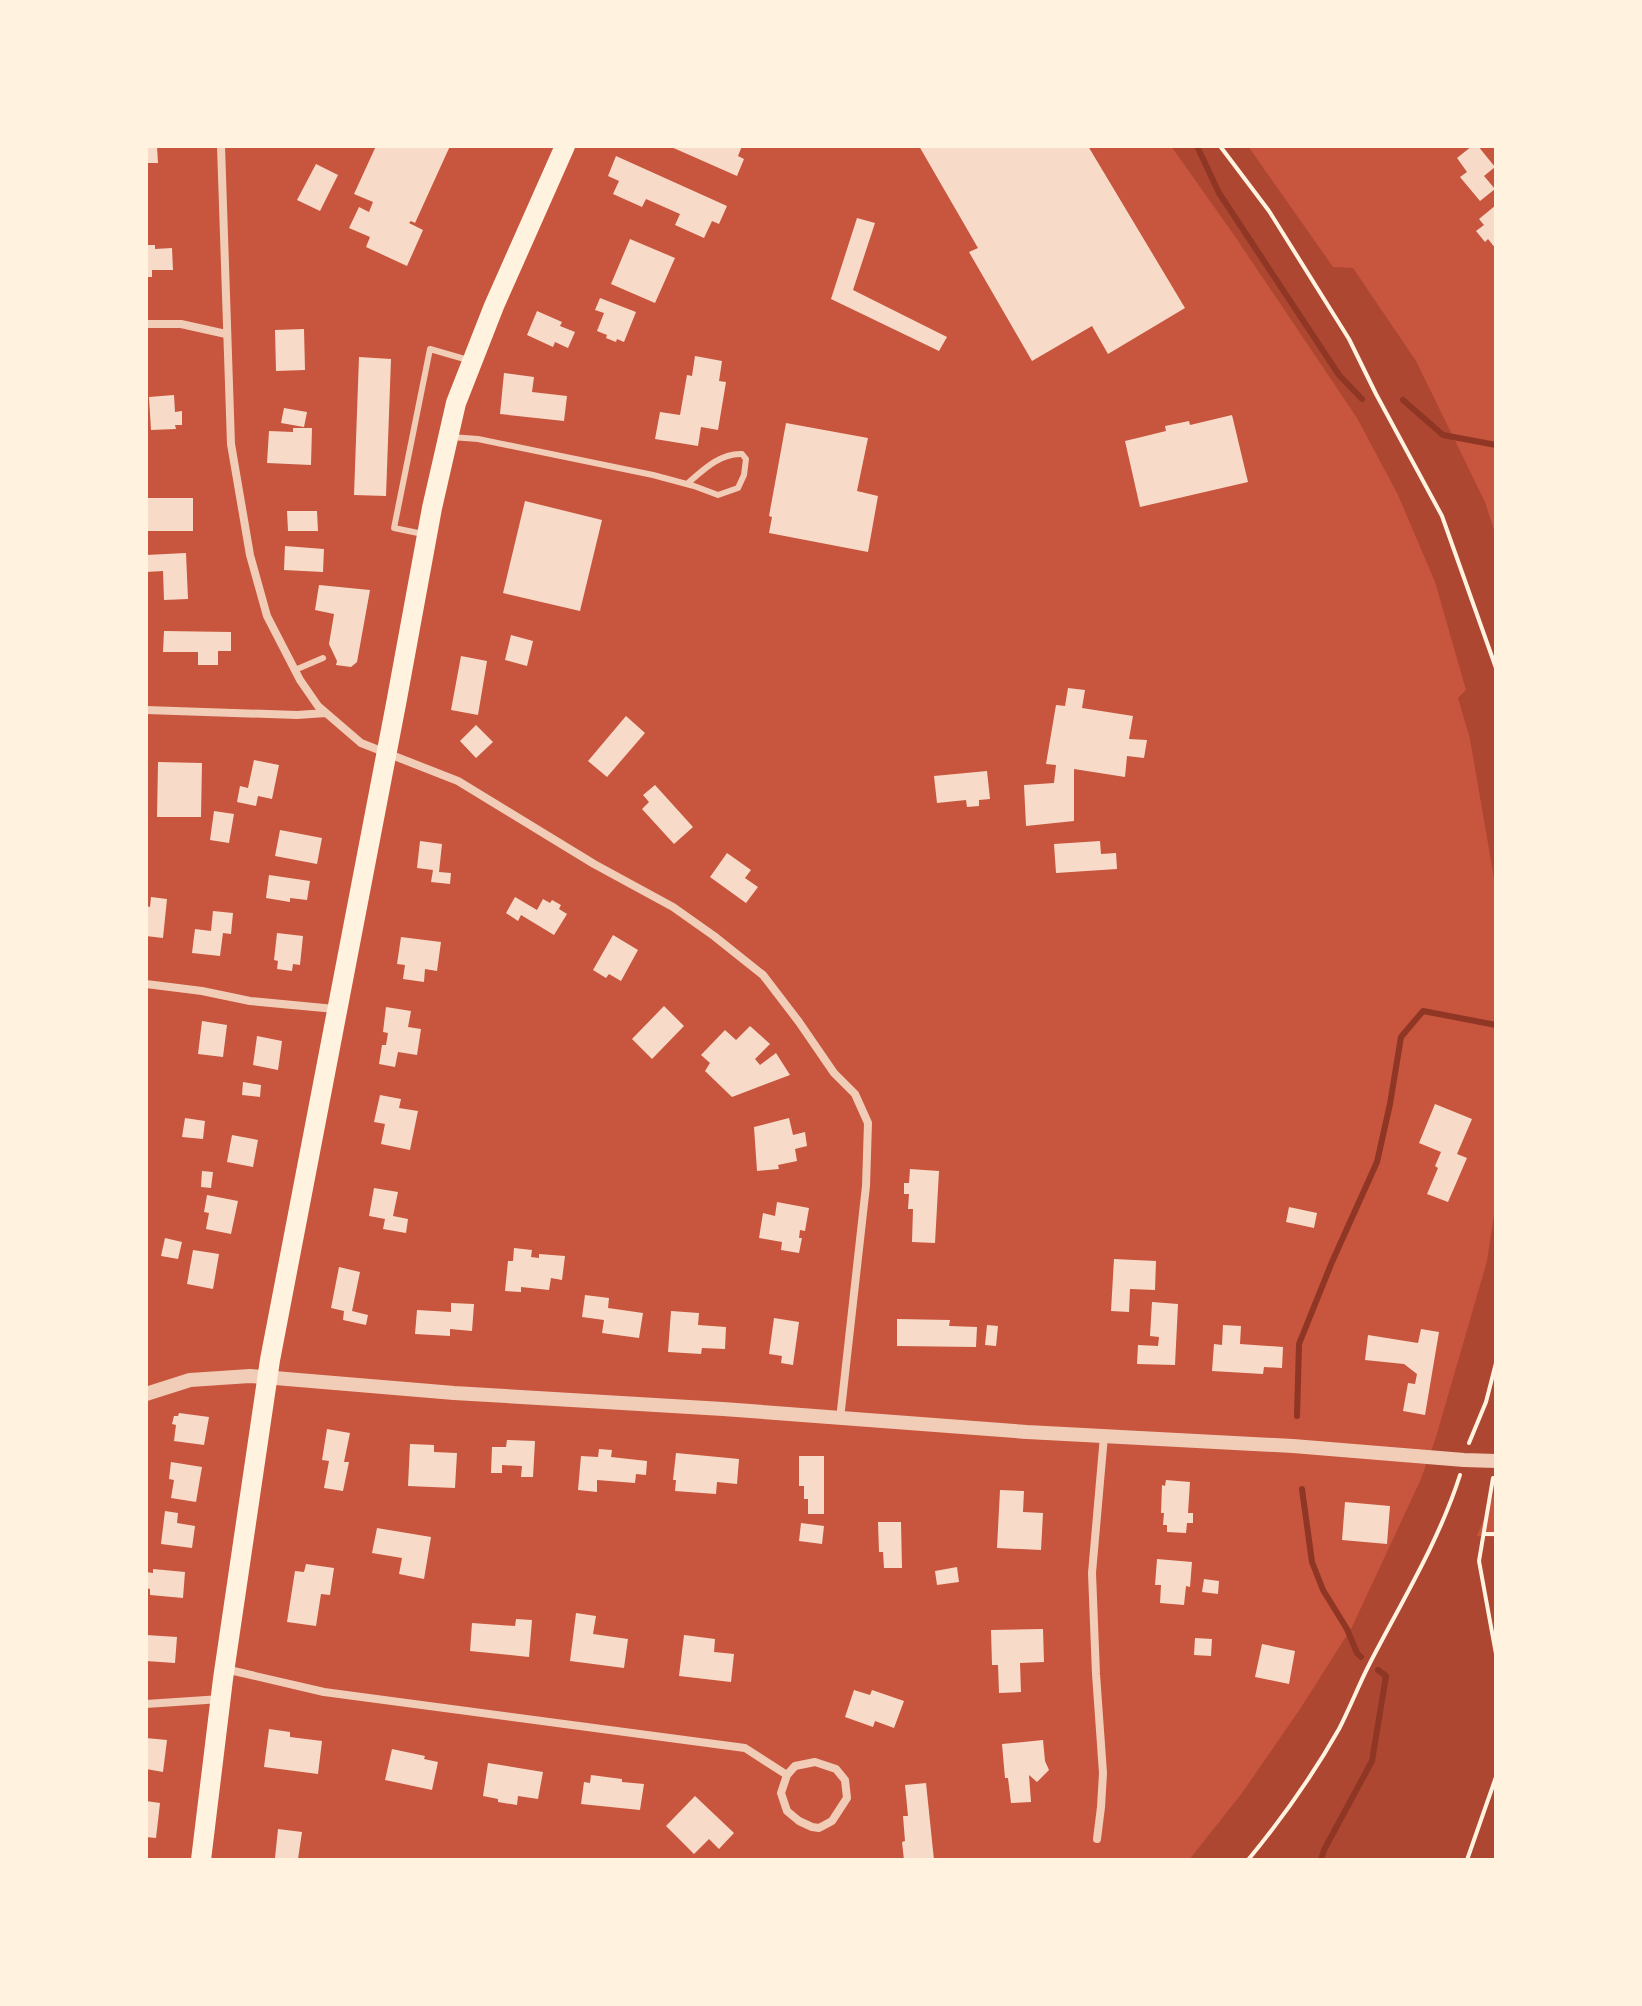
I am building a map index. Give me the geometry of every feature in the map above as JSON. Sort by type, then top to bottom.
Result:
[{"type":"main road","points":[[201,1860],[225,1669],[268,1377],[427,535],[456,403],[494,306],[565,146]]},
{"type":"street","points":[[221,146],[231,444],[245,531],[267,616],[318,706],[361,743],[458,781],[594,864],[673,907],[714,936],[763,975],[834,1073],[855,1094],[868,1123],[866,1186],[840,1419]]},
{"type":"street","points":[[146,324],[181,324],[226,334]]},
{"type":"street","points":[[146,710],[297,715],[326,713]]},
{"type":"street","points":[[146,984],[250,1001],[338,1009]]},
{"type":"street","points":[[146,1394],[190,1380],[250,1376],[439,1392],[1496,1461]]},
{"type":"street","points":[[1097,1839],[1103,1773],[1092,1573],[1104,1436]]},
{"type":"street","points":[[225,1669],[324,1692],[745,1748],[787,1775]]},
{"type":"street","points":[[146,1704],[221,1699]]},
{"type":"street","points":[[815,1762],[836,1769],[845,1780],[847,1798],[832,1821],[819,1828],[812,1827],[787,1811],[781,1793],[787,1775],[795,1766],[815,1762]]},
{"type":"lane","points":[[427,535],[394,528],[430,349],[472,361]]},
{"type":"lane","points":[[449,437],[478,439],[653,475],[718,495],[738,488],[746,459],[742,454],[730,453],[687,484]]},
{"type":"lane","points":[[295,670],[323,658]]},
{"type":"path","points":[[1220,146],[1269,211],[1349,339],[1442,516],[1496,668]]},
{"type":"path","points":[[1251,1859],[1339,1729],[1369,1664],[1405,1601],[1457,1484],[1486,1402],[1496,1363]]},
{"type":"path","points":[[1493,1478],[1479,1561],[1496,1654]]},
{"type":"path","points":[[1484,1534],[1496,1534]]},
{"type":"path","points":[[1467,1860],[1496,1777]]},
{"type":"shaded area","points":[[1171,146],[1248,146],[1333,267],[1353,268],[1416,361],[1485,502],[1496,536],[1496,890],[1470,739],[1458,698],[1466,690],[1435,582],[1398,495],[1357,418]]},
{"type":"shaded area","points":[[1496,1202],[1496,1489],[1477,1536],[1496,1537],[1496,1860],[1189,1860],[1242,1793],[1352,1627],[1421,1479],[1436,1437],[1487,1261]]},
{"type":"building","points":[[146,146],[157,146],[158,163],[146,163]]},
{"type":"building","points":[[376,146],[450,146],[415,223],[409,223],[423,230],[407,266],[366,247],[370,237],[349,228],[359,207],[369,212],[373,202],[354,194]]},
{"type":"building","points":[[669,146],[742,146],[738,156],[744,159],[737,176]]},
{"type":"building","points":[[919,146],[1088,146],[1185,308],[1108,354],[1092,326],[1032,361],[969,252],[978,248]]},
{"type":"building","points":[[1472,146],[1478,146],[1495,167],[1484,176],[1495,189],[1480,201],[1460,177],[1467,172],[1457,158]]},
{"type":"building","points":[[616,156],[727,206],[719,224],[712,221],[704,238],[675,225],[680,214],[646,199],[642,207],[613,194],[619,181],[608,176]]},
{"type":"building","points":[[316,164],[338,175],[320,211],[297,200]]},
{"type":"building","points":[[1496,205],[1496,249],[1476,231],[1484,225],[1479,219]]},
{"type":"building","points":[[857,218],[875,223],[853,290],[947,337],[939,351],[831,299]]},
{"type":"building","points":[[630,239],[675,258],[655,303],[611,284]]},
{"type":"building","points":[[146,245],[155,245],[155,249],[172,248],[173,270],[152,270],[152,277],[146,277]]},
{"type":"building","points":[[600,298],[636,312],[624,342],[606,338],[607,335],[597,331],[604,313],[595,310]]},
{"type":"building","points":[[537,311],[562,322],[560,326],[575,332],[568,348],[555,342],[553,347],[527,335]]},
{"type":"building","points":[[304,329],[305,370],[276,371],[275,330]]},
{"type":"building","points":[[695,356],[722,361],[719,381],[726,382],[718,430],[701,427],[698,446],[655,439],[660,412],[680,415],[687,375],[692,376]]},
{"type":"building","points":[[359,357],[391,359],[386,496],[354,495]]},
{"type":"building","points":[[504,373],[534,377],[532,392],[567,396],[564,421],[500,414]]},
{"type":"building","points":[[174,395],[175,412],[182,411],[182,425],[175,425],[176,429],[151,430],[149,397]]},
{"type":"building","points":[[284,408],[307,412],[304,427],[281,423]]},
{"type":"building","points":[[1232,415],[1248,482],[1140,507],[1125,441],[1166,431],[1165,426],[1189,421],[1190,425]]},
{"type":"building","points":[[786,423],[868,438],[857,491],[878,496],[868,552],[769,533],[772,517],[769,516]]},
{"type":"building","points":[[293,428],[312,428],[311,465],[267,463],[269,431],[293,432]]},
{"type":"building","points":[[148,498],[193,498],[193,531],[148,531]]},
{"type":"building","points":[[525,501],[602,520],[580,611],[503,593]]},
{"type":"building","points":[[287,511],[317,511],[318,531],[288,531]]},
{"type":"building","points":[[285,546],[324,549],[323,572],[284,570]]},
{"type":"building","points":[[186,553],[188,599],[164,600],[163,571],[146,572],[146,555]]},
{"type":"building","points":[[319,585],[370,590],[357,662],[351,667],[336,665],[329,644],[334,614],[315,610]]},
{"type":"building","points":[[164,631],[231,632],[231,651],[218,651],[218,665],[198,665],[198,652],[163,652]]},
{"type":"building","points":[[511,635],[533,641],[527,666],[505,660]]},
{"type":"building","points":[[461,656],[487,661],[478,715],[451,710]]},
{"type":"building","points":[[1068,688],[1085,690],[1082,708],[1133,716],[1129,739],[1147,740],[1144,758],[1127,756],[1125,777],[1074,769],[1074,821],[1026,826],[1024,785],[1054,783],[1056,765],[1046,764],[1056,705],[1065,706]]},
{"type":"building","points":[[626,716],[645,733],[607,777],[588,761]]},
{"type":"building","points":[[476,725],[493,742],[476,758],[460,741]]},
{"type":"building","points":[[254,760],[279,765],[272,799],[258,796],[256,806],[237,802],[240,786],[248,788]]},
{"type":"building","points":[[158,762],[202,763],[201,817],[157,817]]},
{"type":"building","points":[[987,771],[990,799],[979,800],[979,806],[967,807],[966,800],[937,803],[934,776]]},
{"type":"building","points":[[655,785],[693,827],[674,844],[642,809],[649,802],[643,795]]},
{"type":"building","points":[[214,811],[234,814],[229,843],[210,840]]},
{"type":"building","points":[[280,830],[322,838],[317,864],[275,856]]},
{"type":"building","points":[[420,841],[442,844],[439,872],[451,873],[450,884],[431,882],[433,870],[417,868]]},
{"type":"building","points":[[1100,841],[1101,854],[1116,853],[1117,869],[1056,873],[1054,844]]},
{"type":"building","points":[[727,853],[751,870],[745,878],[758,887],[746,903],[710,877]]},
{"type":"building","points":[[269,875],[310,881],[307,900],[290,898],[290,902],[266,898]]},
{"type":"building","points":[[151,897],[167,899],[163,938],[146,936],[146,906],[150,907]]},
{"type":"building","points":[[515,897],[537,910],[543,899],[550,903],[552,900],[561,905],[559,909],[567,914],[554,935],[521,915],[518,921],[506,913]]},
{"type":"building","points":[[213,911],[233,913],[231,934],[223,933],[220,956],[192,953],[195,929],[211,931]]},
{"type":"building","points":[[277,933],[303,936],[300,965],[293,964],[292,971],[277,969],[278,961],[274,960]]},
{"type":"building","points":[[613,935],[638,950],[621,981],[609,974],[606,978],[593,970]]},
{"type":"building","points":[[401,937],[441,942],[437,971],[425,969],[424,982],[403,979],[405,965],[397,964]]},
{"type":"building","points":[[664,1006],[684,1026],[652,1059],[632,1039]]},
{"type":"building","points":[[386,1007],[411,1011],[408,1027],[421,1029],[417,1055],[398,1052],[395,1067],[379,1064],[382,1045],[386,1045],[388,1033],[383,1032]]},
{"type":"building","points":[[202,1021],[227,1025],[223,1057],[198,1054]]},
{"type":"building","points":[[750,1026],[770,1044],[755,1059],[760,1065],[776,1053],[790,1075],[732,1097],[705,1071],[710,1063],[701,1055],[725,1030],[736,1040]]},
{"type":"building","points":[[257,1036],[282,1041],[278,1070],[253,1065]]},
{"type":"building","points":[[243,1082],[261,1085],[260,1097],[242,1095]]},
{"type":"building","points":[[380,1095],[401,1099],[399,1108],[418,1111],[410,1150],[381,1144],[385,1124],[374,1122]]},
{"type":"building","points":[[1435,1104],[1472,1119],[1457,1154],[1467,1158],[1448,1202],[1427,1194],[1441,1152],[1419,1143]]},
{"type":"building","points":[[185,1118],[205,1121],[203,1139],[182,1137]]},
{"type":"building","points":[[789,1118],[793,1135],[805,1132],[807,1146],[795,1149],[797,1161],[778,1165],[779,1169],[757,1171],[754,1127]]},
{"type":"building","points":[[232,1135],[258,1140],[253,1167],[227,1162]]},
{"type":"building","points":[[910,1169],[939,1171],[935,1243],[912,1242],[913,1209],[908,1209],[909,1194],[904,1194],[904,1183],[909,1183]]},
{"type":"building","points":[[202,1171],[213,1172],[211,1188],[201,1187]]},
{"type":"building","points":[[374,1188],[398,1192],[393,1216],[408,1219],[406,1233],[383,1229],[385,1219],[369,1216]]},
{"type":"building","points":[[207,1195],[238,1201],[231,1234],[206,1229],[209,1213],[204,1212]]},
{"type":"building","points":[[777,1202],[809,1208],[805,1231],[800,1230],[799,1253],[781,1250],[782,1242],[759,1238],[763,1213],[775,1216]]},
{"type":"building","points":[[1289,1207],[1317,1213],[1314,1228],[1286,1222]]},
{"type":"building","points":[[165,1238],[182,1242],[178,1259],[161,1256]]},
{"type":"building","points":[[514,1248],[532,1250],[531,1257],[539,1258],[539,1254],[565,1256],[562,1280],[551,1278],[549,1290],[521,1287],[521,1292],[505,1291],[508,1261],[513,1261]]},
{"type":"building","points":[[193,1250],[219,1254],[213,1289],[187,1284]]},
{"type":"building","points":[[1114,1259],[1156,1261],[1155,1290],[1130,1289],[1129,1312],[1111,1311]]},
{"type":"building","points":[[339,1267],[360,1272],[352,1311],[368,1315],[366,1325],[343,1320],[344,1311],[331,1308]]},
{"type":"building","points":[[585,1295],[609,1298],[608,1308],[643,1313],[639,1338],[602,1333],[604,1320],[582,1317]]},
{"type":"building","points":[[1152,1302],[1178,1304],[1175,1365],[1137,1364],[1138,1345],[1158,1346],[1159,1337],[1150,1336]]},
{"type":"building","points":[[451,1303],[474,1304],[472,1331],[450,1329],[450,1336],[415,1334],[417,1310],[451,1312]]},
{"type":"building","points":[[671,1311],[699,1313],[698,1325],[726,1327],[725,1349],[702,1348],[701,1354],[668,1352]]},
{"type":"building","points":[[774,1318],[799,1322],[793,1365],[781,1363],[782,1356],[769,1354]]},
{"type":"building","points":[[897,1319],[950,1320],[949,1326],[977,1327],[976,1347],[897,1346]]},
{"type":"building","points":[[987,1325],[998,1326],[996,1346],[985,1345]]},
{"type":"building","points":[[1223,1325],[1241,1326],[1240,1344],[1283,1347],[1282,1368],[1264,1367],[1263,1374],[1212,1371],[1214,1344],[1222,1345]]},
{"type":"building","points":[[1421,1329],[1439,1332],[1425,1415],[1403,1411],[1408,1383],[1415,1384],[1417,1374],[1404,1364],[1365,1360],[1368,1335],[1418,1343]]},
{"type":"building","points":[[179,1413],[209,1417],[204,1445],[174,1441],[176,1425],[172,1424],[174,1416]]},
{"type":"building","points":[[327,1429],[350,1433],[344,1462],[349,1462],[343,1491],[324,1488],[329,1461],[322,1460]]},
{"type":"building","points":[[507,1440],[535,1441],[533,1477],[521,1477],[522,1466],[502,1465],[502,1473],[491,1473],[492,1447],[506,1447]]},
{"type":"building","points":[[410,1444],[434,1445],[434,1452],[457,1453],[455,1488],[408,1486]]},
{"type":"building","points":[[599,1449],[612,1450],[611,1457],[647,1461],[646,1475],[636,1474],[635,1483],[597,1480],[597,1492],[578,1490],[581,1456],[598,1457]]},
{"type":"building","points":[[676,1453],[739,1459],[737,1484],[717,1482],[716,1494],[675,1491]]},
{"type":"building","points":[[799,1456],[824,1456],[824,1514],[808,1514],[804,1486],[799,1486]]},
{"type":"building","points":[[171,1462],[202,1467],[196,1502],[171,1498],[174,1480],[169,1479]]},
{"type":"building","points":[[1166,1480],[1190,1482],[1188,1513],[1193,1513],[1193,1523],[1187,1523],[1186,1533],[1167,1532],[1167,1525],[1163,1525],[1162,1485],[1165,1486]]},
{"type":"building","points":[[1000,1490],[1024,1491],[1023,1512],[1043,1513],[1041,1550],[997,1548]]},
{"type":"building","points":[[1345,1502],[1390,1506],[1387,1544],[1342,1540]]},
{"type":"building","points":[[165,1511],[178,1513],[177,1523],[195,1526],[192,1548],[161,1544]]},
{"type":"building","points":[[878,1522],[901,1522],[902,1568],[884,1568],[883,1552],[879,1552]]},
{"type":"building","points":[[801,1523],[824,1526],[822,1544],[799,1541]]},
{"type":"building","points":[[377,1528],[431,1537],[424,1579],[399,1574],[402,1558],[372,1553]]},
{"type":"building","points":[[1157,1559],[1192,1562],[1190,1587],[1186,1586],[1184,1605],[1160,1603],[1161,1585],[1155,1585]]},
{"type":"building","points":[[306,1564],[334,1568],[330,1595],[321,1594],[316,1626],[287,1622],[295,1571],[304,1572]]},
{"type":"building","points":[[957,1567],[959,1582],[937,1585],[935,1571]]},
{"type":"building","points":[[153,1569],[185,1572],[183,1598],[150,1595],[150,1589],[146,1588],[146,1572],[153,1573]]},
{"type":"building","points":[[1204,1579],[1219,1581],[1218,1594],[1202,1592]]},
{"type":"building","points":[[576,1613],[596,1616],[593,1634],[628,1639],[624,1668],[570,1661]]},
{"type":"building","points":[[516,1619],[532,1620],[529,1657],[470,1651],[472,1623],[515,1626]]},
{"type":"building","points":[[1043,1629],[1044,1662],[1020,1663],[1021,1692],[999,1693],[998,1665],[992,1665],[991,1630]]},
{"type":"building","points":[[146,1635],[177,1637],[175,1663],[146,1661]]},
{"type":"building","points":[[684,1635],[715,1639],[714,1652],[734,1654],[731,1682],[679,1676]]},
{"type":"building","points":[[1195,1638],[1212,1639],[1211,1656],[1194,1655]]},
{"type":"building","points":[[1262,1644],[1295,1651],[1289,1684],[1255,1677]]},
{"type":"building","points":[[854,1690],[870,1695],[872,1690],[904,1701],[894,1728],[875,1721],[873,1727],[845,1717]]},
{"type":"building","points":[[269,1729],[290,1732],[290,1737],[322,1741],[318,1774],[264,1767]]},
{"type":"building","points":[[146,1738],[167,1740],[163,1772],[146,1769]]},
{"type":"building","points":[[1043,1740],[1049,1770],[1037,1782],[1029,1775],[1031,1802],[1011,1803],[1002,1744]]},
{"type":"building","points":[[392,1749],[438,1762],[432,1790],[385,1780]]},
{"type":"building","points":[[488,1763],[543,1772],[538,1799],[518,1796],[517,1805],[483,1796]]},
{"type":"building","points":[[591,1775],[644,1784],[640,1810],[581,1804],[584,1782],[590,1783]]},
{"type":"building","points":[[926,1783],[934,1860],[904,1860],[903,1816],[908,1816],[905,1785]]},
{"type":"building","points":[[695,1796],[734,1833],[719,1849],[709,1839],[694,1854],[666,1826]]},
{"type":"building","points":[[146,1801],[160,1803],[156,1838],[146,1837]]},
{"type":"building","points":[[278,1829],[302,1832],[298,1859],[275,1858]]},
{"type":"waterway","points":[[1197,146],[1219,193],[1339,375],[1362,399]]},
{"type":"waterway","points":[[1403,400],[1443,435],[1496,445]]},
{"type":"waterway","points":[[1297,1416],[1299,1344],[1377,1162],[1401,1037],[1423,1011],[1496,1025]]},
{"type":"waterway","points":[[1302,1489],[1312,1562],[1323,1590],[1361,1657]]},
{"type":"waterway","points":[[1321,1860],[1372,1761],[1386,1676],[1378,1670]]}]
